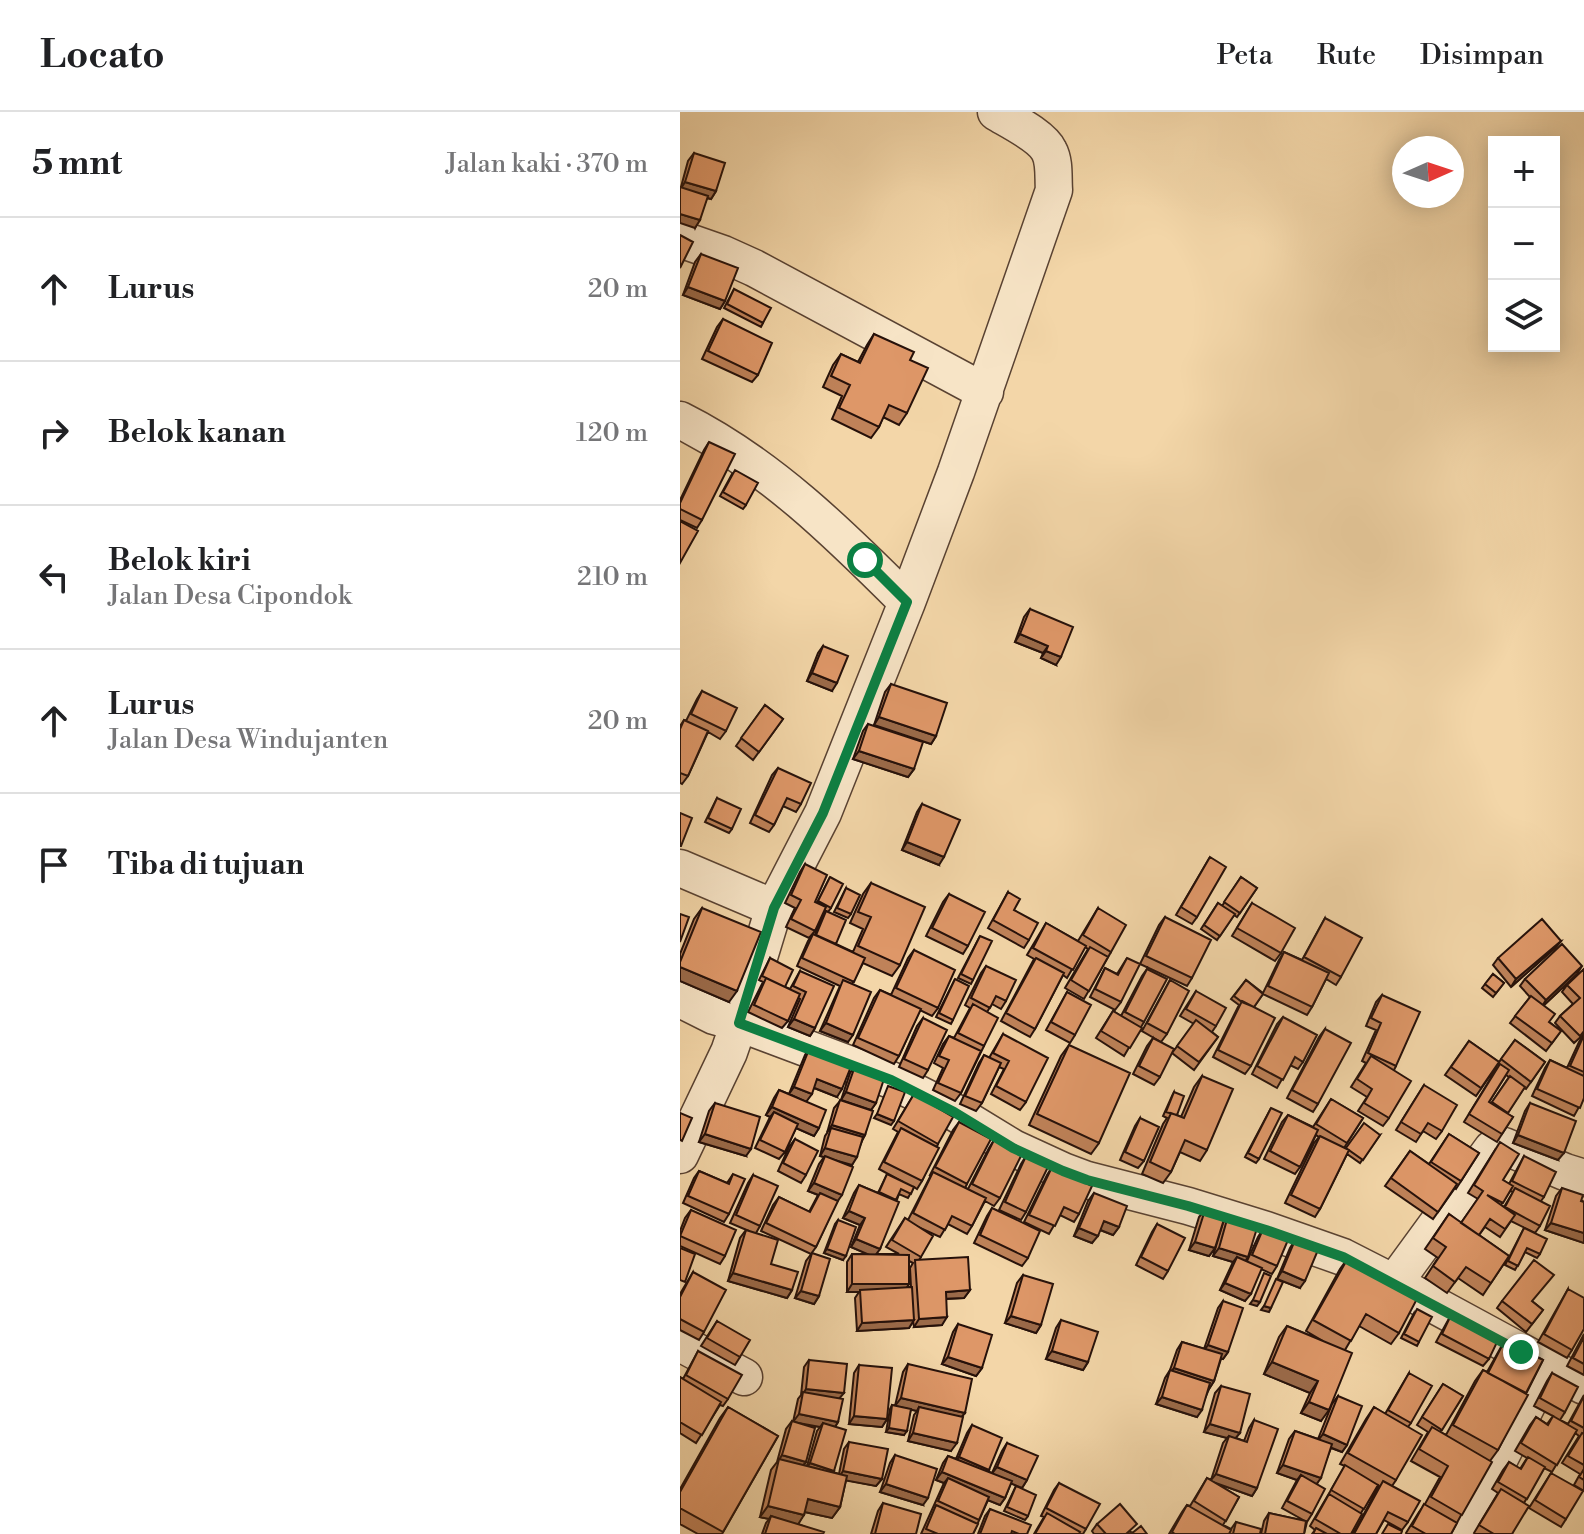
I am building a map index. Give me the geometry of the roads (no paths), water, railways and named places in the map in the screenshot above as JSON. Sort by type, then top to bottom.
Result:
[{"type":"street","points":[[680,1155],[729,1052],[774,908],[823,813],[907,602],[985,392],[1005,326],[1054,190],[1052,159],[1045,145],[996,112]]},
{"type":"street","points":[[680,239],[754,268],[985,392]]},
{"type":"street","points":[[680,420],[737,452],[795,496],[844,539],[907,602]]},
{"type":"street","points":[[680,868],[774,908]]},
{"type":"street","points":[[680,999],[714,1016],[891,1080],[954,1112],[1013,1148],[1063,1171],[1188,1206],[1343,1257],[1584,1386]]},
{"type":"street","points":[[1394,1283],[1492,1149],[1504,1146],[1584,1178]]},
{"type":"street","points":[[680,1343],[744,1377]]},
{"type":"street","points":[[1461,1534],[1547,1366]]}]
